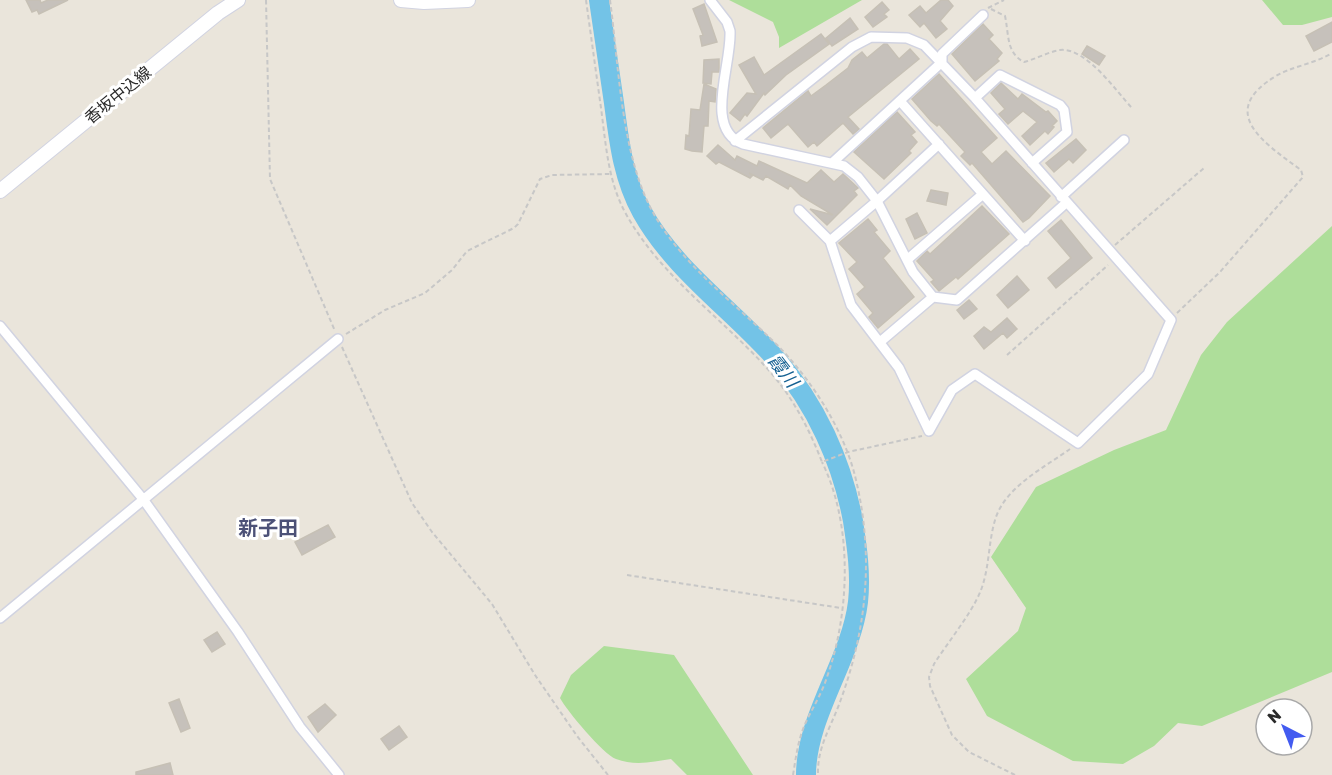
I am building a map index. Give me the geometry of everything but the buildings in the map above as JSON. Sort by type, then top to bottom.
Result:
[{"type":"main road","name":"香坂中込線","points":[[2,185],[218,13],[238,0]]},
{"type":"main road","points":[[401,0],[424,2],[468,0]]},
{"type":"street","points":[[710,0],[727,22],[730,32],[722,124],[735,141],[844,166],[858,177],[877,201],[912,272],[933,297],[957,300],[1025,241],[1124,140]]},
{"type":"street","points":[[832,163],[942,62],[942,54],[986,11]]},
{"type":"street","points":[[735,141],[852,48],[871,37],[908,38],[924,45],[942,62],[1171,320],[1148,374],[1078,443],[975,374],[952,390],[929,432]]},
{"type":"street","points":[[975,98],[1000,75],[1060,105],[1064,110],[1067,132],[1032,163]]},
{"type":"street","points":[[900,101],[1025,241]]},
{"type":"street","points":[[830,241],[939,144]]},
{"type":"street","points":[[908,260],[983,194]]},
{"type":"street","points":[[799,210],[830,241],[851,305],[903,376],[929,432]]},
{"type":"street","points":[[880,342],[933,297]]},
{"type":"street","points":[[0,326],[143,499],[238,632],[300,727],[339,775]]},
{"type":"street","points":[[0,618],[338,339]]},
{"type":"path","points":[[266,0],[270,179],[362,396],[412,503],[432,532],[492,604],[535,675],[577,736],[608,775]]},
{"type":"path","points":[[586,0],[610,174],[626,214],[646,244],[668,270],[764,365],[784,390],[801,415],[835,494],[844,571],[841,608],[828,676],[798,742],[793,775]]},
{"type":"path","points":[[610,0],[629,143],[639,179],[655,217],[713,287],[772,340],[806,381],[848,452],[861,509],[868,559],[866,594],[840,702],[822,745],[818,775]]},
{"type":"path","points":[[986,11],[1004,0]]},
{"type":"path","points":[[986,11],[1005,16],[1010,46],[1017,58],[1024,62],[1061,50],[1072,52],[1085,58],[1098,70],[1132,108]]},
{"type":"path","points":[[1171,320],[1220,272],[1303,177],[1301,170],[1255,132],[1246,111],[1248,99],[1276,75],[1314,63],[1332,53]]},
{"type":"path","points":[[1109,250],[1204,168]]},
{"type":"path","points":[[338,339],[364,322],[425,292],[452,270],[467,251],[514,228],[519,224],[540,179],[552,175],[610,174]]},
{"type":"path","points":[[1007,355],[1116,258]]},
{"type":"path","points":[[822,462],[843,453],[921,437],[929,432]]},
{"type":"path","points":[[1015,775],[960,745],[936,701],[929,677],[934,664],[980,592],[996,517],[1004,503],[1024,482],[1078,443]]},
{"type":"path","points":[[627,574],[841,608]]},
{"type":"green space","points":[[729,0],[862,0],[779,48],[779,37],[773,22]]},
{"type":"green space","points":[[1262,0],[1332,0],[1332,17],[1302,25],[1283,25]]},
{"type":"green space","points":[[1332,226],[1332,672],[1272,697],[1254,697],[1254,704],[1202,726],[1178,723],[1154,746],[1123,764],[1073,761],[987,716],[966,679],[1018,631],[1026,608],[991,557],[1036,487],[1114,450],[1166,430],[1201,355],[1227,322]]},
{"type":"green space","points":[[604,646],[674,655],[753,775],[687,775],[671,759],[643,763],[630,762],[616,759],[603,749],[577,722],[560,698],[571,675]]},
{"type":"waterway","name":"霞川","points":[[599,0],[620,145],[630,186],[642,212],[655,233],[687,271],[759,341],[790,376],[815,414],[825,435],[848,499],[858,561],[858,602],[847,645],[813,731],[806,775]]},
{"type":"district","name":"新子田","points":[[268,528]]}]
